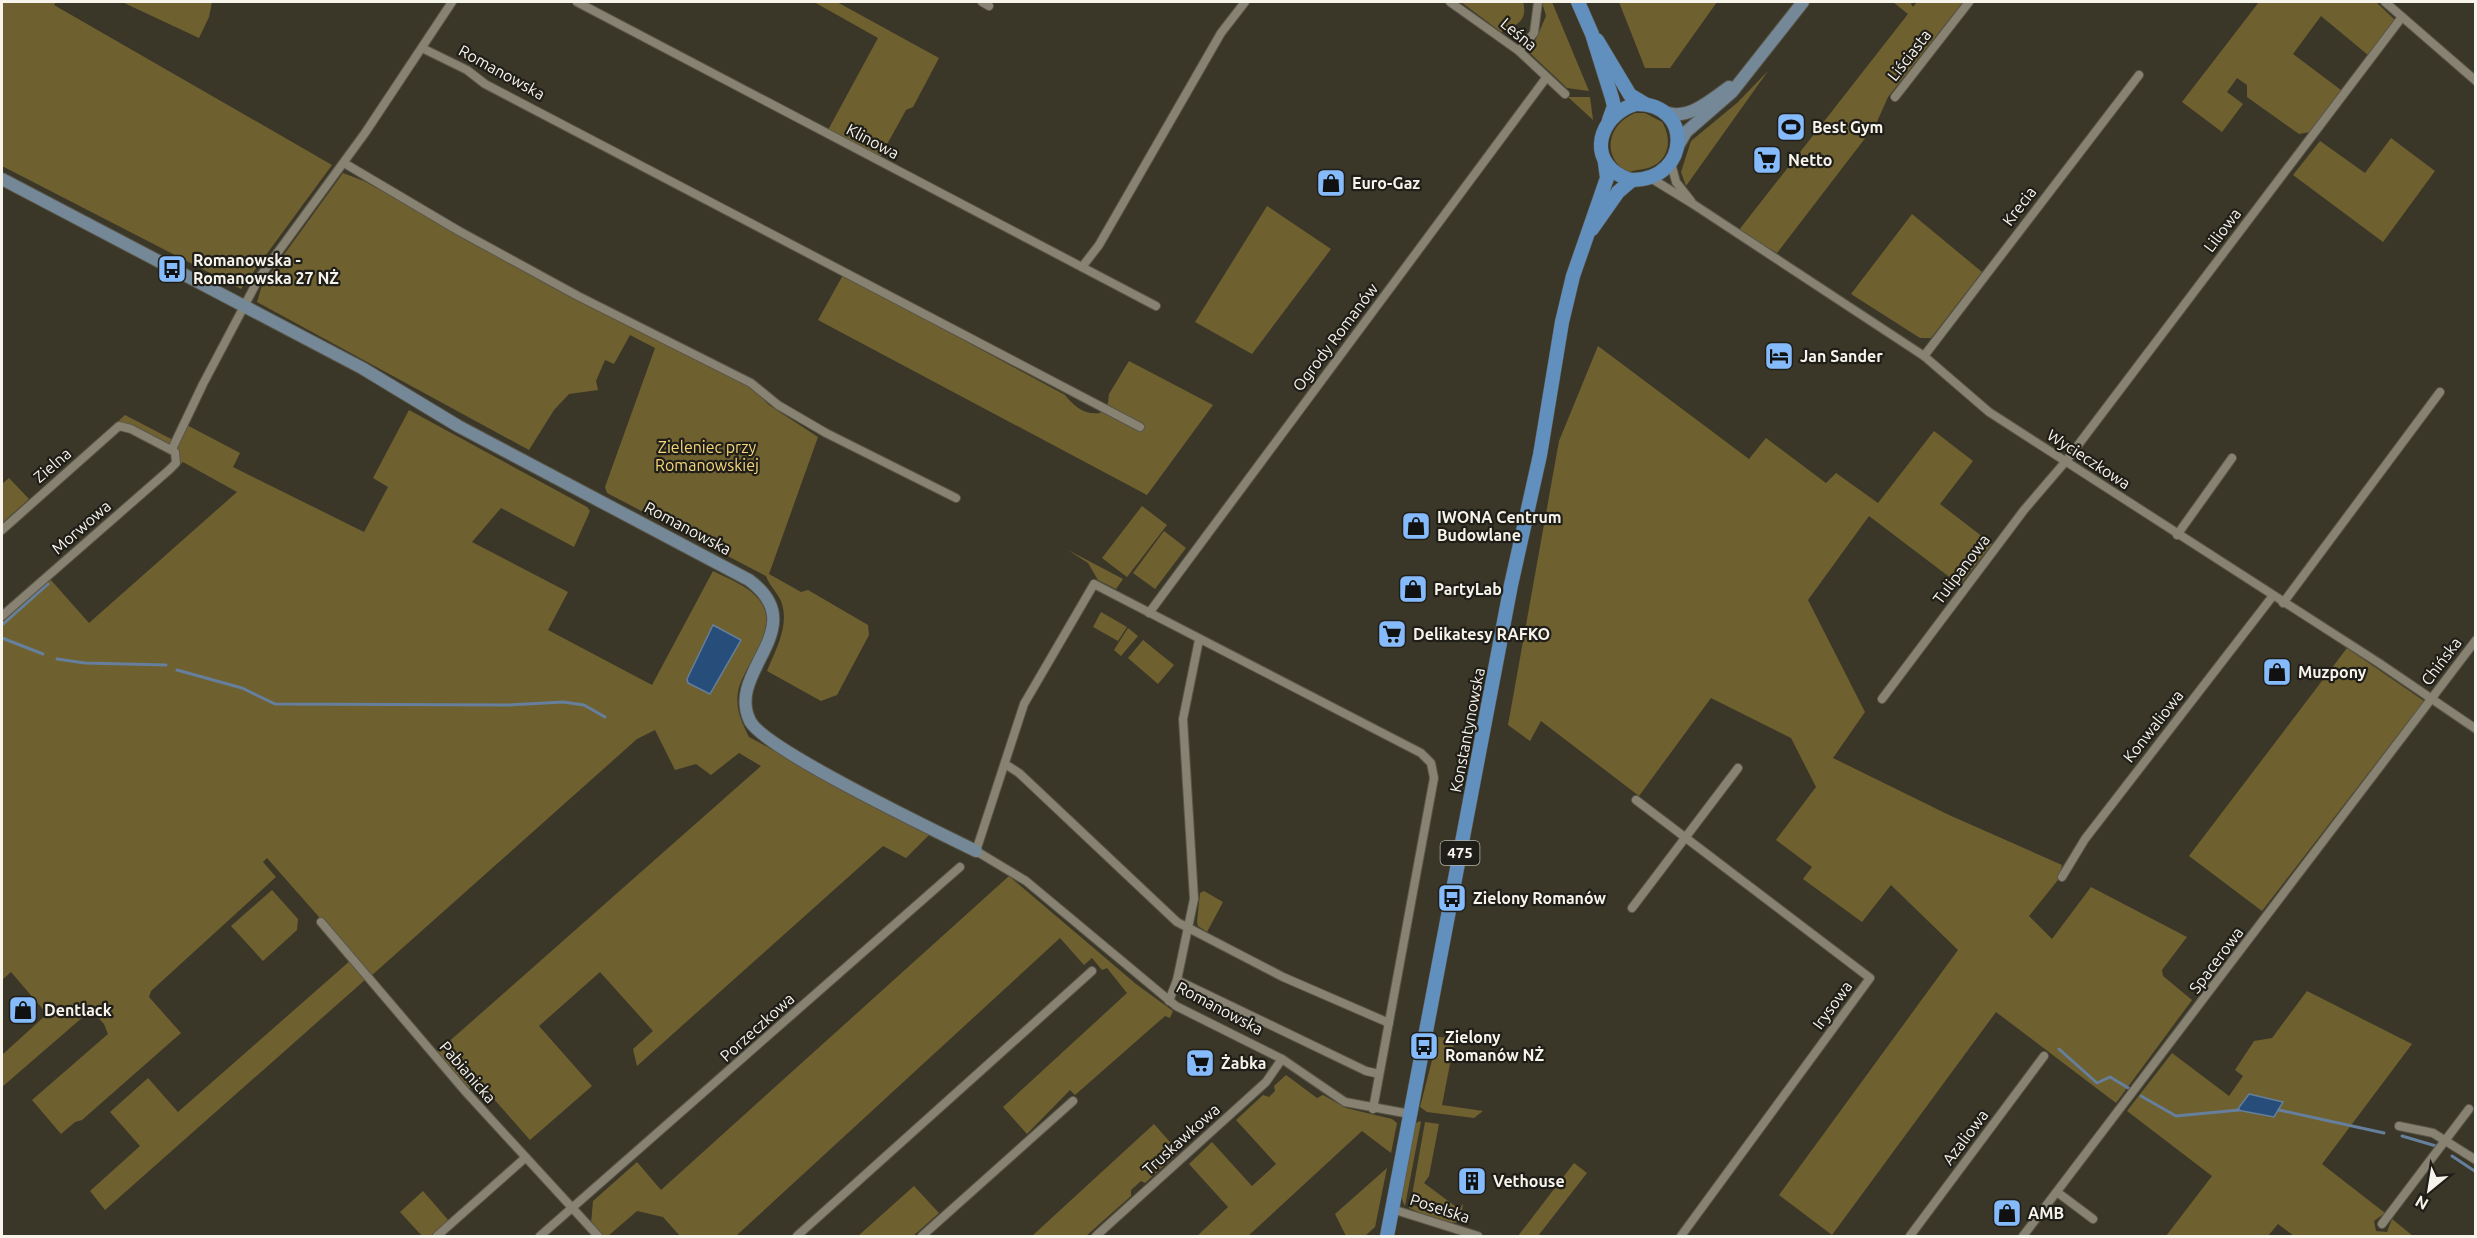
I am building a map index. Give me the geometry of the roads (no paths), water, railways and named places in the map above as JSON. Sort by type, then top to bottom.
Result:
[{"type":"main road","points":[[1578,2],[1592,34],[1612,98],[1612,114],[1608,122]]},
{"type":"main road","points":[[1592,34],[1630,94],[1645,104],[1665,112],[1676,129],[1678,146],[1671,163],[1665,170],[1649,177],[1632,180],[1622,176],[1605,163]]},
{"type":"main road","points":[[1608,122],[1628,107],[1645,104]]},
{"type":"main road","name":"475","points":[[1605,163],[1601,145],[1608,122]]},
{"type":"main road","name":"Konstantynowska","points":[[1387,1236],[1511,585],[1540,455],[1562,322],[1573,276],[1606,178],[1605,163]]},
{"type":"main road","name":"Konstantynowska","points":[[1588,233],[1617,192],[1632,180]]},
{"type":"street","points":[[244,307],[259,278],[344,163],[452,2]]},
{"type":"street","name":"Klinowa","points":[[578,2],[1156,306]]},
{"type":"street","points":[[1082,267],[1099,245],[1221,33],[1245,2]]},
{"type":"street","name":"Leśna","points":[[1450,2],[1519,51],[1565,94]]},
{"type":"street","points":[[1519,51],[1534,33],[1538,2]]},
{"type":"street","points":[[1678,146],[1686,132],[1722,103],[1745,77],[1803,2]]},
{"type":"street","name":"Liściasta","points":[[1895,97],[1969,2]]},
{"type":"street","points":[[2385,2],[2475,81]]},
{"type":"street","name":"Liliowa","points":[[2066,461],[2402,17]]},
{"type":"street","name":"Romanowska","points":[[422,48],[467,70],[485,84],[1140,427]]},
{"type":"street","name":"Krecia","points":[[1924,356],[2139,75]]},
{"type":"street","points":[[1665,112],[1677,115],[1690,112],[1745,77]]},
{"type":"street","name":"Ogrody Romanów","points":[[1149,613],[1546,78]]},
{"type":"street","points":[[344,163],[459,231],[578,296],[751,383],[778,405],[826,434],[956,498]]},
{"type":"street","name":"Wycieczkowa","points":[[1671,163],[1676,182],[1694,204]]},
{"type":"street","name":"Wycieczkowa","points":[[1649,177],[1694,204],[1924,356],[1989,412],[2475,729]]},
{"type":"street","name":"Romanowska","points":[[2,179],[362,368],[458,426],[725,566],[759,587],[770,602],[774,620],[772,633],[747,695],[748,714],[756,730],[806,762],[976,851],[1022,879],[1168,1001],[1282,1059],[1338,1099],[1410,1114]]},
{"type":"street","name":"Morwowa","points":[[2,616],[176,463],[175,453],[244,307]]},
{"type":"street","points":[[2283,603],[2440,392]]},
{"type":"street","name":"Zielna","points":[[2,530],[119,426],[175,453]]},
{"type":"street","points":[[2176,535],[2232,458]]},
{"type":"street","name":"Tulipanowa","points":[[1882,699],[2024,510],[2066,461]]},
{"type":"street","points":[[976,851],[1024,704],[1094,584],[1199,640],[1225,649],[1421,753],[1431,763],[1434,778],[1373,1108]]},
{"type":"street","name":"Konwaliowa","points":[[2062,877],[2085,839],[2272,597]]},
{"type":"street","points":[[1168,1001],[1177,980],[1194,899],[1183,719],[1199,640]]},
{"type":"street","name":"Chińska","points":[[2431,700],[2475,640]]},
{"type":"street","name":"Spacerowa","points":[[2023,1236],[2431,700]]},
{"type":"street","points":[[1005,764],[1019,773],[1177,922],[1283,977],[1389,1023]]},
{"type":"street","points":[[1632,908],[1738,768]]},
{"type":"street","name":"Irysowa","points":[[1636,801],[1870,978],[1681,1236]]},
{"type":"street","name":"Porzeczkowa","points":[[540,1236],[575,1209],[960,867]]},
{"type":"street","name":"Pabianicka","points":[[321,922],[525,1158],[598,1236]]},
{"type":"street","points":[[797,1236],[1092,971]]},
{"type":"street","points":[[1177,980],[1264,1024],[1366,1071],[1380,1074]]},
{"type":"street","name":"Azaliowa","points":[[1910,1236],[2044,1056]]},
{"type":"street","name":"Truskawkowa","points":[[1096,1236],[1266,1082],[1282,1059]]},
{"type":"street","points":[[922,1236],[1073,1101]]},
{"type":"street","points":[[2382,1224],[2469,1109]]},
{"type":"street","points":[[2398,1126],[2422,1129],[2445,1140],[2475,1160]]},
{"type":"street","points":[[437,1236],[525,1158]]},
{"type":"street","points":[[2057,1192],[2093,1219]]},
{"type":"street","name":"Poselska","points":[[1392,1209],[1478,1236]]},
{"type":"water","points":[[713,625],[741,640],[710,694],[688,683],[687,679]]},
{"type":"water","points":[[2249,1094],[2283,1102],[2274,1117],[2237,1110]]},
{"type":"waterway","points":[[2,625],[48,584]]},
{"type":"waterway","points":[[2,638],[43,654]]},
{"type":"waterway","points":[[57,659],[85,663],[166,665]]},
{"type":"waterway","points":[[177,670],[242,688],[275,704],[508,705],[563,702],[584,705],[605,717]]},
{"type":"waterway","points":[[2059,1049],[2097,1083],[2110,1077],[2130,1089]]},
{"type":"waterway","points":[[2141,1096],[2176,1116],[2239,1110]]},
{"type":"waterway","points":[[2279,1110],[2384,1133]]},
{"type":"waterway","points":[[2402,1136],[2436,1146]]},
{"type":"waterway","points":[[2452,1156],[2476,1172]]},
{"type":"place","name":"Best Gym","points":[[1791,127]]},
{"type":"place","name":"Netto","points":[[1767,160]]},
{"type":"place","name":"Euro-Gaz","points":[[1331,183]]},
{"type":"place","name":"Romanowska - Romanowska 27 NŻ","points":[[172,269]]},
{"type":"place","name":"Jan Sander","points":[[1779,356]]},
{"type":"place","name":"IWONA Centrum Budowlane","points":[[1416,526]]},
{"type":"place","name":"PartyLab","points":[[1413,589]]},
{"type":"place","name":"Delikatesy RAFKO","points":[[1392,634]]},
{"type":"place","name":"Muzpony","points":[[2277,672]]},
{"type":"place","name":"Zielony Romanów","points":[[1452,898]]},
{"type":"place","name":"Dentlack","points":[[23,1010]]},
{"type":"place","name":"Zielony Romanów NŻ","points":[[1424,1046]]},
{"type":"place","name":"Żabka","points":[[1200,1063]]},
{"type":"place","name":"Vethouse","points":[[1472,1181]]},
{"type":"place","name":"AMB","points":[[2007,1213]]},
{"type":"park label","name":"Zieleniec przy Romanowskiej","points":[[707,456]]}]
